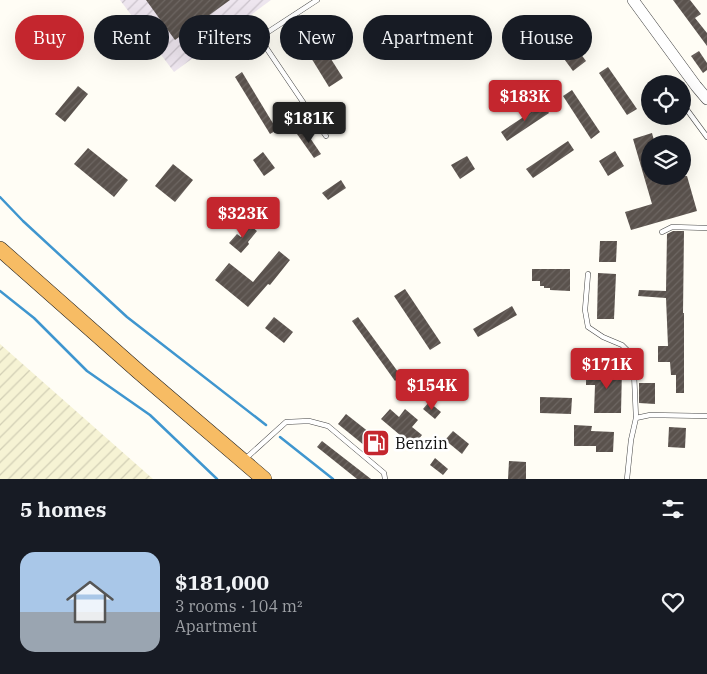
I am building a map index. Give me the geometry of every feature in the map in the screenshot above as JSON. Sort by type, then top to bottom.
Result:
[{"type":"highway","points":[[0,249],[264,479]]},
{"type":"street","points":[[633,0],[707,99]]},
{"type":"lane","points":[[317,0],[268,32],[262,38],[264,46],[326,136]]},
{"type":"lane","points":[[691,115],[707,137]]},
{"type":"lane","points":[[662,232],[672,227],[707,228]]},
{"type":"lane","points":[[588,274],[585,310],[588,327],[603,337],[622,345],[635,358],[636,418],[631,440],[627,479]]},
{"type":"lane","points":[[636,418],[650,414],[707,416]]},
{"type":"lane","points":[[243,461],[286,422],[309,421],[328,426],[384,473],[385,479]]},
{"type":"shaded area","points":[[120,0],[271,0],[251,15],[179,15],[179,60],[190,60],[174,72],[165,60],[169,60],[169,15],[131,15]]},
{"type":"shaded area","points":[[0,344],[153,479],[0,479]]},
{"type":"building","points":[[146,0],[230,0],[209,15],[179,15],[179,37],[175,40],[169,32],[169,15],[157,15]]},
{"type":"building","points":[[673,0],[690,0],[701,14],[695,18],[707,33],[707,46]]},
{"type":"building","points":[[699,51],[707,63],[707,70],[703,73],[691,56]]},
{"type":"building","points":[[312,60],[332,60],[343,78],[329,87]]},
{"type":"building","points":[[565,60],[585,60],[586,61],[573,71]]},
{"type":"building","points":[[608,67],[637,109],[627,115],[599,73]]},
{"type":"building","points":[[242,72],[277,130],[270,134],[235,77]]},
{"type":"building","points":[[78,86],[88,94],[65,122],[55,114]]},
{"type":"building","points":[[572,90],[600,132],[591,139],[563,96]]},
{"type":"building","points":[[543,104],[549,113],[507,141],[501,132]]},
{"type":"building","points":[[304,129],[321,154],[314,158],[297,134]]},
{"type":"building","points":[[641,136],[641,166],[633,139]]},
{"type":"building","points":[[568,141],[574,150],[533,178],[526,169]]},
{"type":"building","points":[[88,148],[128,180],[114,197],[74,164]]},
{"type":"building","points":[[615,151],[624,166],[608,176],[599,161]]},
{"type":"building","points":[[263,152],[275,168],[264,176],[253,160]]},
{"type":"building","points":[[467,156],[475,169],[460,179],[451,165]]},
{"type":"building","points":[[173,164],[193,180],[175,202],[155,186]]},
{"type":"building","points":[[341,180],[346,188],[328,200],[322,193]]},
{"type":"building","points":[[646,185],[690,185],[697,211],[631,230],[625,212],[652,204]]},
{"type":"building","points":[[250,225],[257,231],[241,253],[229,243],[237,234],[241,237]]},
{"type":"building","points":[[673,231],[684,231],[684,393],[676,393],[676,375],[671,375],[670,362],[658,362],[658,346],[668,346],[666,298],[638,296],[639,290],[666,291],[667,234]]},
{"type":"building","points":[[600,241],[617,241],[616,262],[599,262]]},
{"type":"building","points":[[279,251],[290,260],[270,285],[268,284],[248,307],[215,280],[229,263],[253,282]]},
{"type":"building","points":[[532,269],[570,269],[570,291],[550,290],[550,288],[540,286],[540,281],[532,281]]},
{"type":"building","points":[[598,273],[616,274],[614,319],[597,319]]},
{"type":"building","points":[[405,289],[441,343],[430,350],[394,296]]},
{"type":"building","points":[[512,306],[517,315],[478,337],[473,329]]},
{"type":"building","points":[[274,317],[293,332],[284,343],[265,328]]},
{"type":"building","points":[[358,317],[401,376],[395,381],[352,321]]},
{"type":"building","points":[[595,368],[622,369],[621,413],[594,413],[595,385],[586,385],[586,375],[595,375]]},
{"type":"building","points":[[639,383],[655,383],[655,404],[639,403]]},
{"type":"building","points":[[540,397],[572,398],[571,414],[540,413]]},
{"type":"building","points":[[429,402],[441,412],[435,419],[423,409]]},
{"type":"building","points":[[390,409],[399,417],[405,409],[418,420],[412,427],[422,435],[413,446],[381,419]]},
{"type":"building","points":[[346,414],[379,440],[370,450],[338,424]]},
{"type":"building","points":[[574,425],[592,426],[591,431],[614,432],[613,452],[596,452],[596,446],[574,446]]},
{"type":"building","points":[[669,427],[686,428],[685,448],[668,447]]},
{"type":"building","points":[[453,431],[469,444],[462,454],[445,440]]},
{"type":"building","points":[[322,441],[371,479],[357,479],[317,447]]},
{"type":"building","points":[[435,458],[448,469],[443,475],[430,465]]},
{"type":"building","points":[[509,461],[526,462],[526,479],[508,479]]},
{"type":"waterway","points":[[0,197],[23,221],[127,317],[266,425]]},
{"type":"waterway","points":[[0,291],[34,318],[87,371],[150,415],[217,479]]},
{"type":"waterway","points":[[280,437],[333,479]]},
{"type":"place","name":"Benzin","points":[[376,443]]}]
